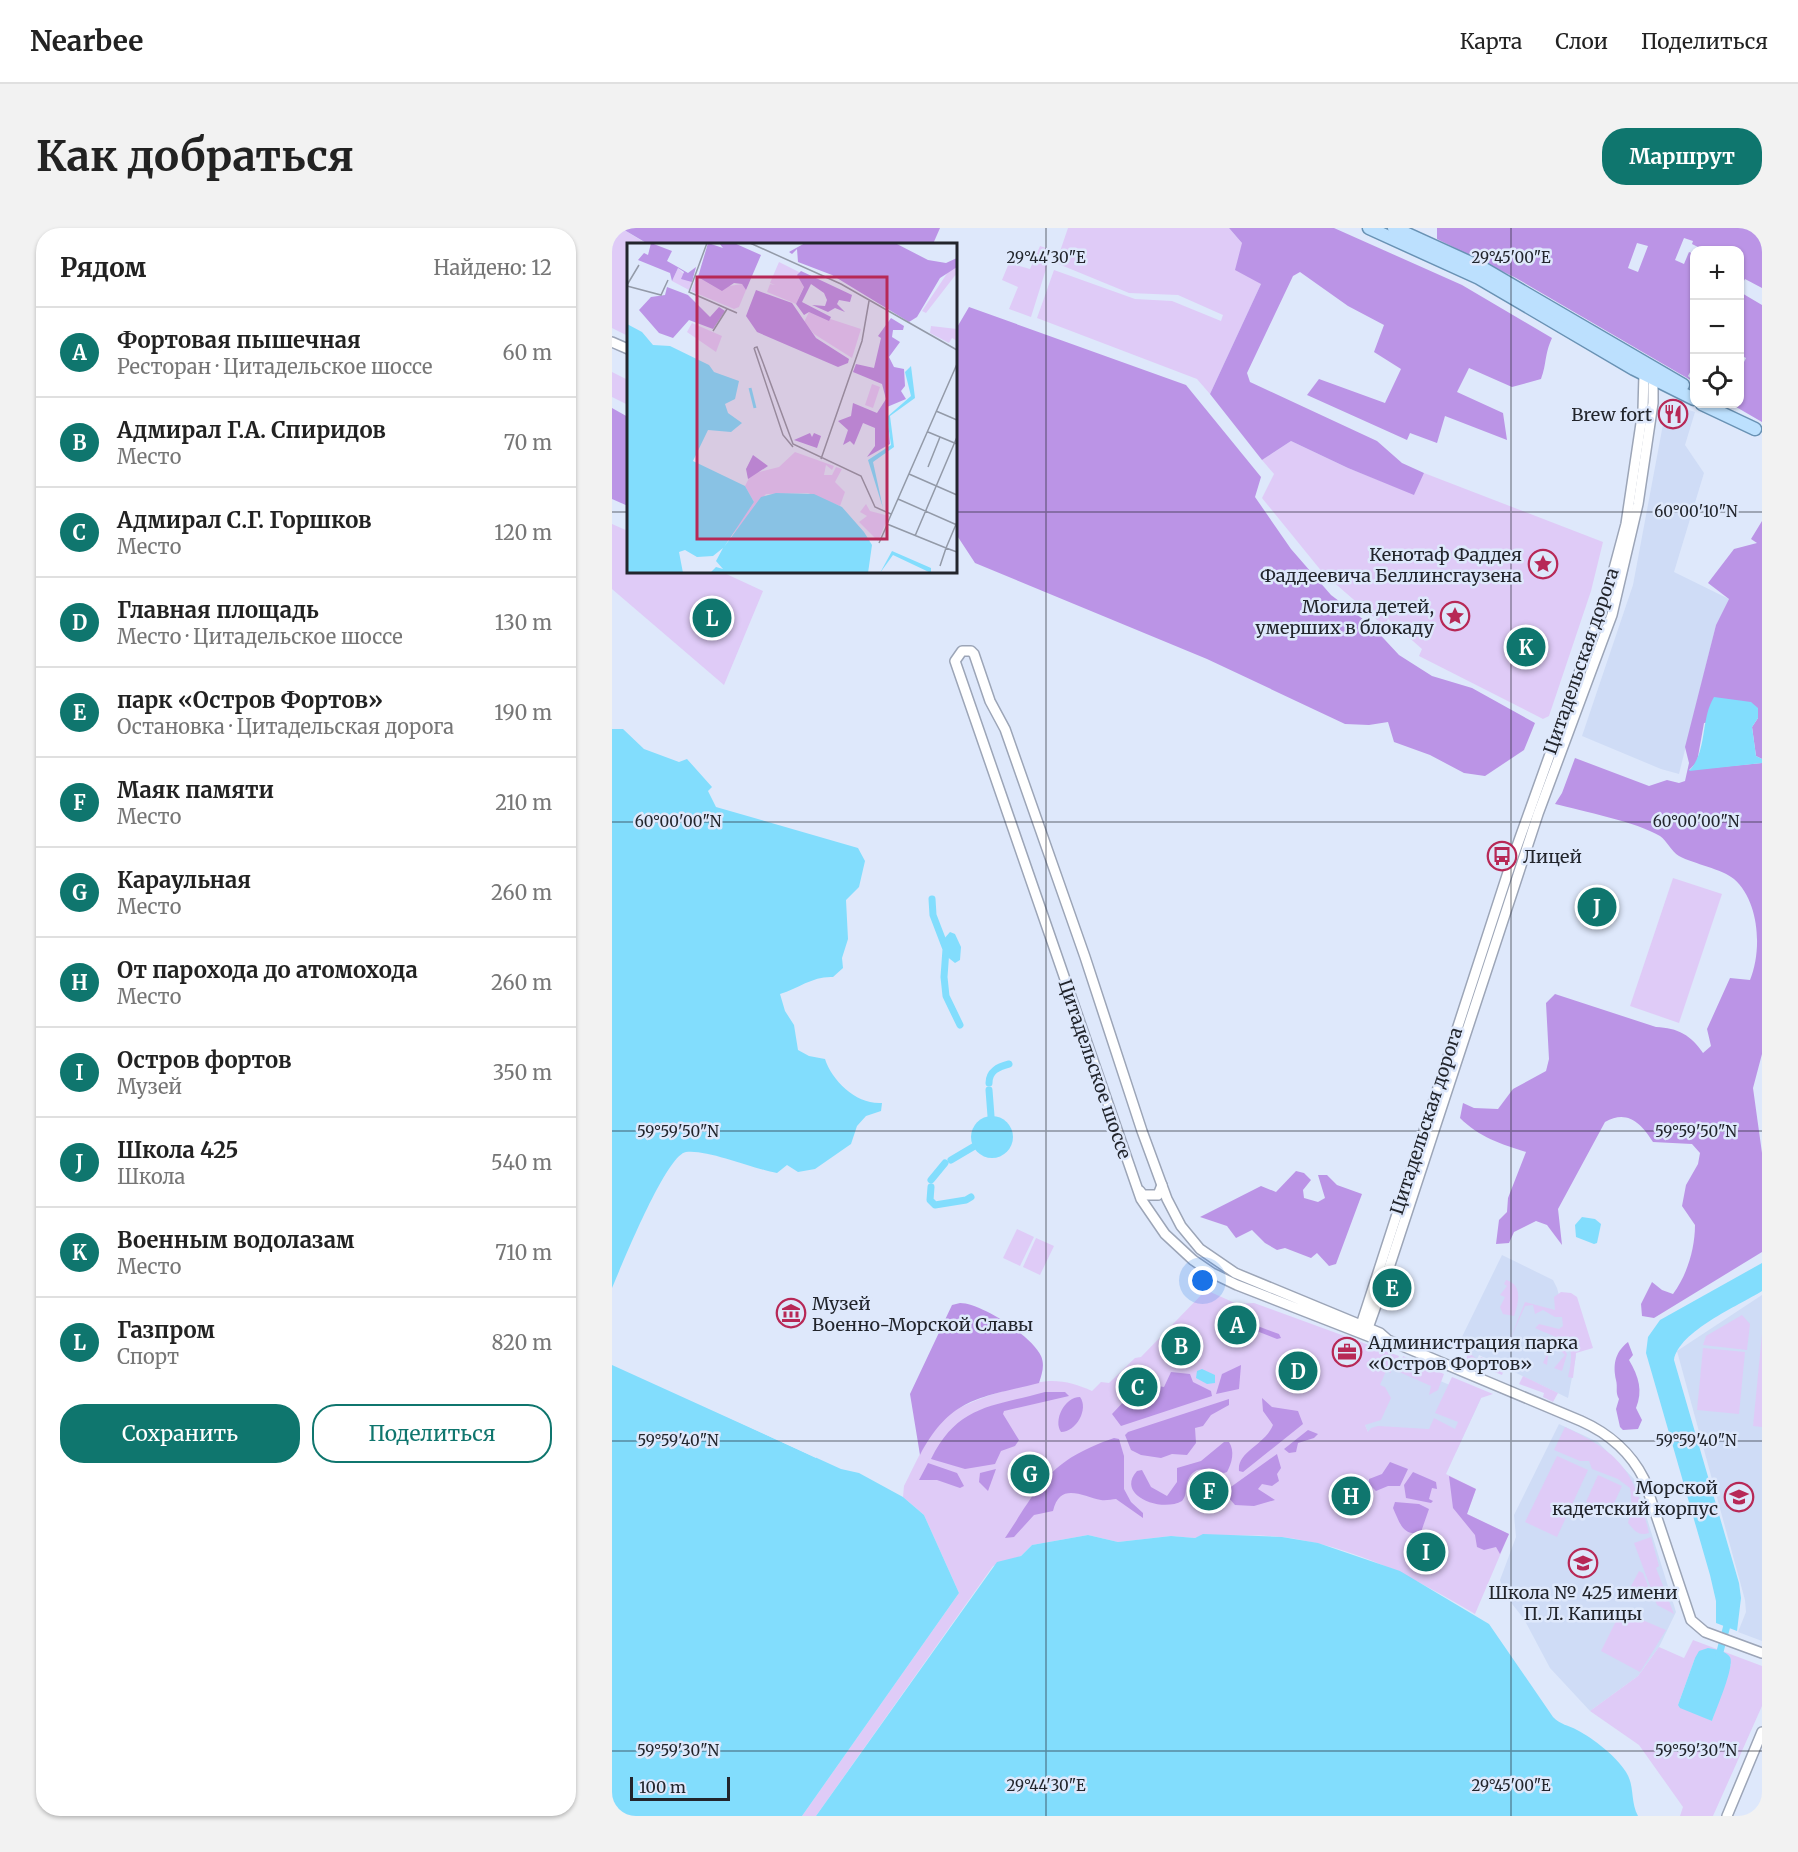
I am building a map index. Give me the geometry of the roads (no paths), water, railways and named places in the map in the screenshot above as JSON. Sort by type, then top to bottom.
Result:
[{"type":"main road","points":[[1369,228],[1479,278],[1650,373],[1690,390]]},
{"type":"main road","points":[[1394,228],[1484,269],[1675,390],[1690,397]]},
{"type":"main road","points":[[1710,408],[1759,431]]},
{"type":"main road","points":[[1721,408],[1759,431]]},
{"type":"street","points":[[612,342],[627,349]]},
{"type":"street","name":"Цитадельская дорога","points":[[1363,1329],[1534,824],[1612,615],[1634,525],[1653,404],[1650,373]]},
{"type":"street","name":"Цитадельская дорога","points":[[1363,1329],[1512,860],[1607,595],[1626,524],[1650,373]]},
{"type":"street","points":[[1653,404],[1662,392],[1675,390]]},
{"type":"street","name":"Цитадельское шоссе","points":[[1363,1329],[1260,1284],[1215,1261],[1200,1249],[1181,1226],[1162,1185],[1005,729],[990,701],[971,651],[962,651],[955,661],[1134,1184],[1165,1234],[1193,1260],[1212,1273],[1363,1329],[1380,1333],[1388,1340],[1588,1425],[1613,1441],[1633,1461],[1644,1479],[1686,1612],[1695,1624],[1718,1637],[1762,1653]]},
{"type":"street","points":[[1134,1184],[1143,1196],[1150,1197],[1158,1196],[1162,1185]]},
{"type":"street","points":[[1727,1816],[1762,1732]]},
{"type":"water","points":[[1714,697],[1751,702],[1758,708],[1758,718],[1752,727],[1756,756],[1762,759],[1762,763],[1689,771],[1699,754],[1707,715]]},
{"type":"water","points":[[612,729],[623,729],[644,749],[679,762],[687,759],[712,787],[708,791],[716,807],[858,848],[865,861],[859,887],[846,900],[848,939],[842,958],[843,968],[833,977],[812,980],[780,994],[785,1011],[794,1025],[798,1050],[809,1056],[825,1059],[833,1075],[855,1096],[873,1103],[882,1103],[881,1111],[866,1116],[857,1126],[851,1144],[815,1169],[798,1172],[787,1165],[777,1173],[718,1156],[695,1152],[686,1152],[677,1158],[667,1171],[645,1212],[612,1288]]},
{"type":"water","points":[[950,932],[955,934],[961,947],[960,960],[955,963],[945,955],[943,940]]},
{"type":"water","points":[[992,1116],[1000,1117],[1007,1122],[1012,1129],[1012,1145],[1007,1152],[1000,1157],[992,1158],[984,1157],[977,1152],[972,1145],[971,1137],[972,1129],[977,1122],[984,1117]]},
{"type":"water","points":[[1582,1217],[1595,1219],[1601,1224],[1597,1243],[1576,1237],[1575,1225]]},
{"type":"water","points":[[1762,1263],[1762,1291],[1698,1329],[1678,1349],[1674,1360],[1739,1583],[1741,1598],[1737,1631],[1716,1623],[1716,1601],[1710,1575],[1646,1353],[1648,1337],[1660,1320]]},
{"type":"water","points":[[612,1365],[841,1469],[859,1473],[903,1497],[924,1515],[959,1593],[802,1816],[612,1816]]},
{"type":"water","points":[[1202,1369],[1215,1375],[1215,1383],[1207,1384],[1196,1378],[1197,1371]]},
{"type":"water","points":[[1203,1534],[1282,1537],[1318,1543],[1400,1571],[1489,1624],[1553,1717],[1597,1743],[1622,1766],[1631,1783],[1638,1816],[816,1816],[997,1562],[1021,1556],[1032,1545],[1088,1535],[1118,1542],[1171,1536],[1195,1538]]},
{"type":"water","points":[[1708,1648],[1726,1653],[1731,1662],[1728,1678],[1712,1721],[1680,1708],[1678,1705],[1695,1658],[1699,1651]]},
{"type":"waterway","points":[[932,899],[933,915],[946,949],[944,977],[946,996],[960,1025]]},
{"type":"waterway","points":[[989,1083],[995,1070],[1009,1064]]},
{"type":"waterway","points":[[989,1090],[991,1116]]},
{"type":"waterway","points":[[951,1160],[973,1147]]},
{"type":"waterway","points":[[931,1180],[945,1163]]},
{"type":"waterway","points":[[931,1187],[930,1200],[935,1205],[966,1200],[971,1197]]},
{"type":"waterway","points":[[1718,1659],[1729,1618]]},
{"type":"place","name":"Brew fort","points":[[1673,414]]},
{"type":"place","name":"Кенотаф Фаддея Фаддеевича Беллинсгаузена","points":[[1543,564]]},
{"type":"place","name":"Могила детей, умерших в блокаду","points":[[1455,616]]},
{"type":"place","name":"Газпром","points":[[712,618]]},
{"type":"place","name":"Военным водолазам","points":[[1526,647]]},
{"type":"place","name":"Лицей","points":[[1502,856]]},
{"type":"place","name":"Школа 425","points":[[1597,907]]},
{"type":"place","name":"парк «Остров Фортов»","points":[[1392,1288]]},
{"type":"place","name":"Музей Военно-Морской Славы","points":[[791,1313]]},
{"type":"place","name":"Фортовая пышечная","points":[[1237,1325]]},
{"type":"place","name":"Адмирал Г.А. Спиридов","points":[[1181,1346]]},
{"type":"place","name":"Администрация парка «Остров Фортов»","points":[[1347,1352]]},
{"type":"place","name":"Главная площадь","points":[[1298,1371]]},
{"type":"place","name":"Адмирал С.Г. Горшков","points":[[1138,1387]]},
{"type":"place","name":"Караульная","points":[[1030,1474]]},
{"type":"place","name":"Маяк памяти","points":[[1209,1491]]},
{"type":"place","name":"От парохода до атомохода","points":[[1351,1496]]},
{"type":"place","name":"Морской кадетский корпус","points":[[1739,1497]]},
{"type":"place","name":"Остров фортов","points":[[1426,1552]]},
{"type":"place","name":"Школа № 425 имени П. Л. Капицы","points":[[1583,1563]]}]
